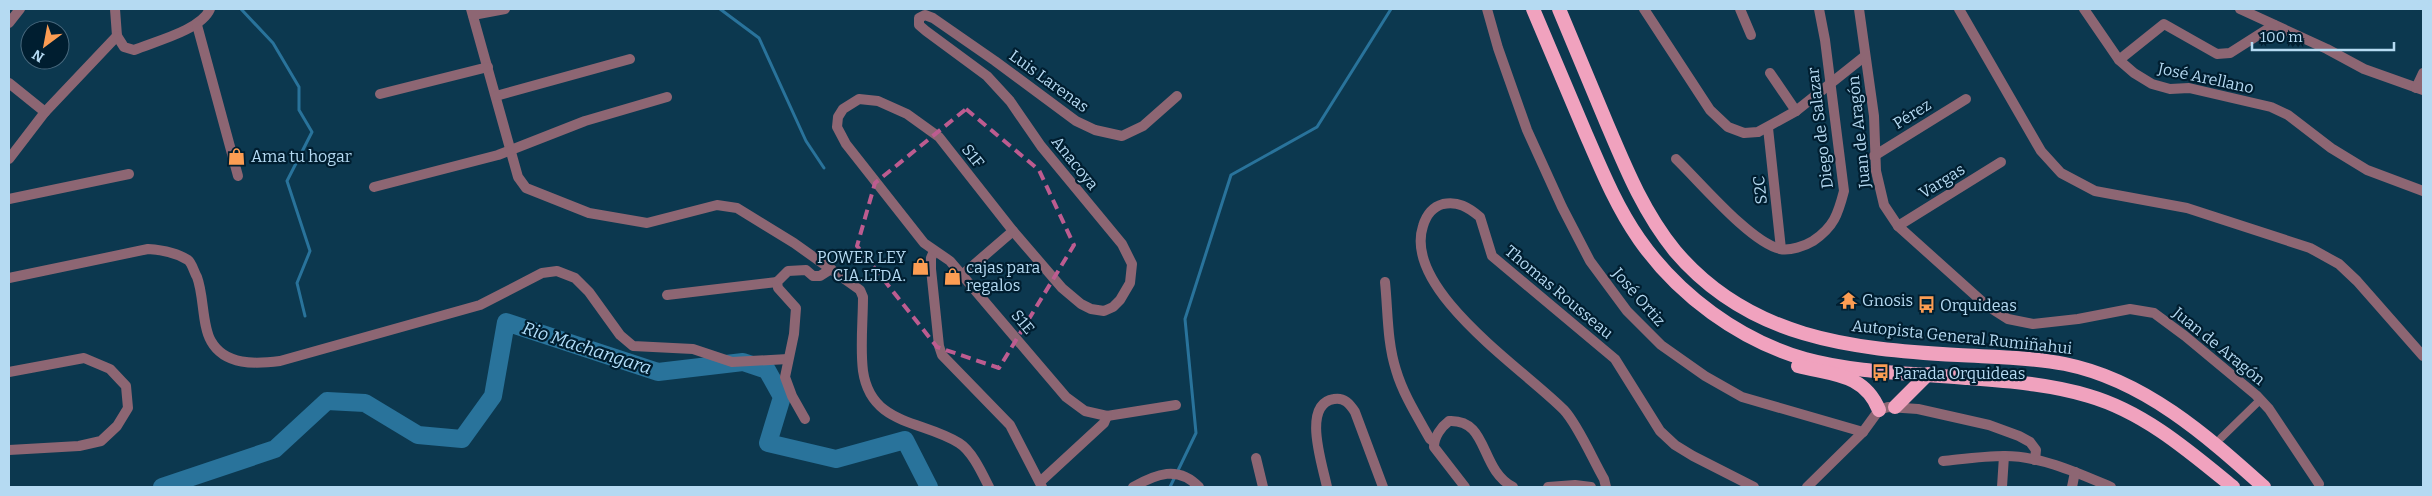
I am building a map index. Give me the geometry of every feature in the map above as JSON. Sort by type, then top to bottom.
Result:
[{"type":"highway","points":[[1533,9],[1615,202],[1640,240],[1667,274],[1702,305],[1747,334],[1779,358],[1798,366],[1857,382],[1868,391],[1879,410]]},
{"type":"highway","name":"Autopista General Rumiñahui","points":[[1558,9],[1631,180],[1649,214],[1675,251],[1695,272],[1742,308],[1780,327],[1833,340],[1928,353],[2064,364],[2092,372],[2123,384],[2166,408],[2204,435],[2264,487]]},
{"type":"highway","points":[[1747,334],[1806,359],[1839,366],[2012,381],[2090,396],[2152,425],[2232,487]]},
{"type":"highway","points":[[1895,407],[1928,374]]},
{"type":"street","points":[[9,22],[20,9]]},
{"type":"street","points":[[114,9],[117,36],[124,47],[134,50],[197,25],[208,15],[210,9]]},
{"type":"street","points":[[505,9],[472,12],[518,177],[526,188],[590,213],[647,223],[717,205],[737,208],[794,243],[854,285],[863,298],[864,371],[868,387],[878,404],[892,415],[961,444],[989,487]]},
{"type":"street","name":"José Ortiz","points":[[1487,9],[1504,66],[1527,130],[1562,207],[1590,260],[1627,311],[1661,345],[1704,376],[1742,397],[1862,432]]},
{"type":"street","points":[[1644,9],[1710,110],[1728,127],[1744,133],[1758,132],[1768,128],[1796,112],[1865,56]]},
{"type":"street","points":[[1740,9],[1751,35]]},
{"type":"street","name":"Diego de Salazar","points":[[1781,249],[1805,246],[1827,232],[1838,213],[1844,191],[1829,85],[1825,40],[1819,9]]},
{"type":"street","name":"Juan de Aragón","points":[[1859,9],[1874,116],[1874,156],[1882,199],[1898,226],[1986,305],[2000,316],[2016,322],[2033,324],[2078,320],[2130,310],[2146,310],[2154,313],[2185,336],[2260,400],[2319,484]]},
{"type":"street","points":[[1959,9],[2041,151],[2062,173],[2095,191],[2187,208],[2316,251],[2338,264],[2357,281],[2423,356]]},
{"type":"street","name":"José Arellano","points":[[2084,9],[2119,60],[2134,73],[2152,84],[2170,89],[2189,88],[2270,107],[2288,115],[2331,148],[2367,170],[2423,191]]},
{"type":"street","points":[[2240,9],[2327,48],[2364,69],[2419,89],[2423,73]]},
{"type":"street","name":"Luis Larenas","points":[[926,31],[919,25],[918,18],[925,15],[995,61],[1076,121],[1095,130],[1122,136],[1143,126],[1176,96]]},
{"type":"street","points":[[2119,60],[2164,24],[2217,54],[2223,55],[2230,53],[2274,25]]},
{"type":"street","points":[[197,25],[238,176]]},
{"type":"street","name":"Anacoya","points":[[926,31],[987,76],[1004,95],[1041,146],[1122,244],[1132,264],[1130,283],[1120,300],[1113,308],[1104,311],[1081,304]]},
{"type":"street","points":[[9,159],[46,112],[117,36]]},
{"type":"street","points":[[496,96],[630,59]]},
{"type":"street","points":[[380,94],[488,67]]},
{"type":"street","points":[[1770,73],[1796,112]]},
{"type":"street","points":[[9,82],[46,112]]},
{"type":"street","points":[[374,187],[510,150],[585,121],[667,97]]},
{"type":"street","name":"S1F","points":[[846,144],[837,127],[838,117],[843,109],[859,98],[878,101],[907,114],[939,137],[1013,231],[1062,288],[1081,304]]},
{"type":"street","name":"Pérez","points":[[1874,156],[1966,98]]},
{"type":"street","name":"S2C","points":[[1768,128],[1781,249]]},
{"type":"street","name":"S1E","points":[[846,144],[924,243],[950,261],[1066,397],[1085,411],[1107,416]]},
{"type":"street","points":[[1676,159],[1748,229],[1762,240],[1781,249]]},
{"type":"street","name":"Vargas","points":[[1898,226],[2001,162]]},
{"type":"street","points":[[9,199],[129,174]]},
{"type":"street","name":"Thomas Rousseau","points":[[1606,487],[1604,479],[1566,412],[1498,355],[1440,291],[1427,272],[1420,251],[1420,234],[1425,219],[1431,211],[1441,205],[1460,203],[1480,216],[1492,256],[1615,359],[1660,431],[1675,445],[1754,487]]},
{"type":"street","points":[[962,275],[1013,231]]},
{"type":"street","points":[[9,278],[148,249],[170,251],[190,261],[201,287],[210,340],[221,351],[237,362],[256,364],[280,361],[480,305],[542,273],[557,271],[574,278],[589,292],[620,335],[633,346],[692,349],[732,362],[788,359]]},
{"type":"street","points":[[934,251],[931,258],[931,269],[939,346],[942,355],[1010,425],[1041,485],[1104,423],[1107,416],[1176,405]]},
{"type":"street","points":[[667,295],[777,282],[788,272],[806,270],[813,276],[820,276],[831,269]]},
{"type":"street","points":[[777,282],[778,288],[796,308],[794,334],[785,377],[787,385],[805,419]]},
{"type":"street","points":[[1385,282],[1390,346],[1404,393],[1430,439],[1434,442],[1438,452],[1465,487]]},
{"type":"street","points":[[9,372],[84,358],[110,369],[126,386],[128,408],[117,426],[101,441],[79,446],[9,450]]},
{"type":"street","points":[[1327,487],[1315,428],[1316,416],[1320,406],[1326,400],[1337,398],[1348,402],[1355,412],[1384,487]]},
{"type":"street","points":[[2221,438],[2260,400]]},
{"type":"street","points":[[1807,487],[1862,432],[1879,410],[1895,407],[1918,409],[2008,431],[2030,442],[2036,450],[2036,460]]},
{"type":"street","points":[[1434,442],[1442,426],[1449,421],[1465,422],[1480,439],[1488,461],[1496,474],[1512,487]]},
{"type":"street","points":[[2002,487],[2004,456]]},
{"type":"street","points":[[1943,461],[2004,456],[2036,460],[2075,472],[2111,487]]},
{"type":"street","points":[[1256,458],[1263,487]]},
{"type":"street","points":[[1133,487],[1166,472],[1188,478],[1199,487]]},
{"type":"street","points":[[2072,487],[2075,472]]},
{"type":"street","points":[[1553,487],[1591,487]]},
{"type":"highlighted area","points":[[966,109],[1039,170],[1074,245],[999,368],[937,347],[857,246],[875,183]]},
{"type":"waterway","points":[[241,9],[273,43],[299,87],[299,110],[312,132],[287,181],[310,251],[297,283],[305,316]]},
{"type":"waterway","points":[[720,9],[759,38],[806,141],[824,168]]},
{"type":"waterway","points":[[1170,487],[1196,433],[1185,319],[1231,175],[1317,127],[1391,9]]},
{"type":"waterway","name":"Rio Machangara","points":[[162,487],[275,449],[327,401],[365,403],[418,435],[462,439],[493,396],[506,322],[658,372],[743,362],[767,370],[782,397],[768,443],[836,459],[905,440],[929,487]]},
{"type":"place","name":"Ama tu hogar","points":[[237,156]]},
{"type":"place","name":"POWER LEY CIA.LTDA.","points":[[920,266]]},
{"type":"place","name":"cajas para regalos","points":[[952,276]]},
{"type":"place","name":"Gnosis","points":[[1848,300]]},
{"type":"place","name":"Orquideas","points":[[1926,305]]},
{"type":"place","name":"Parada Orquideas","points":[[1880,373]]}]
